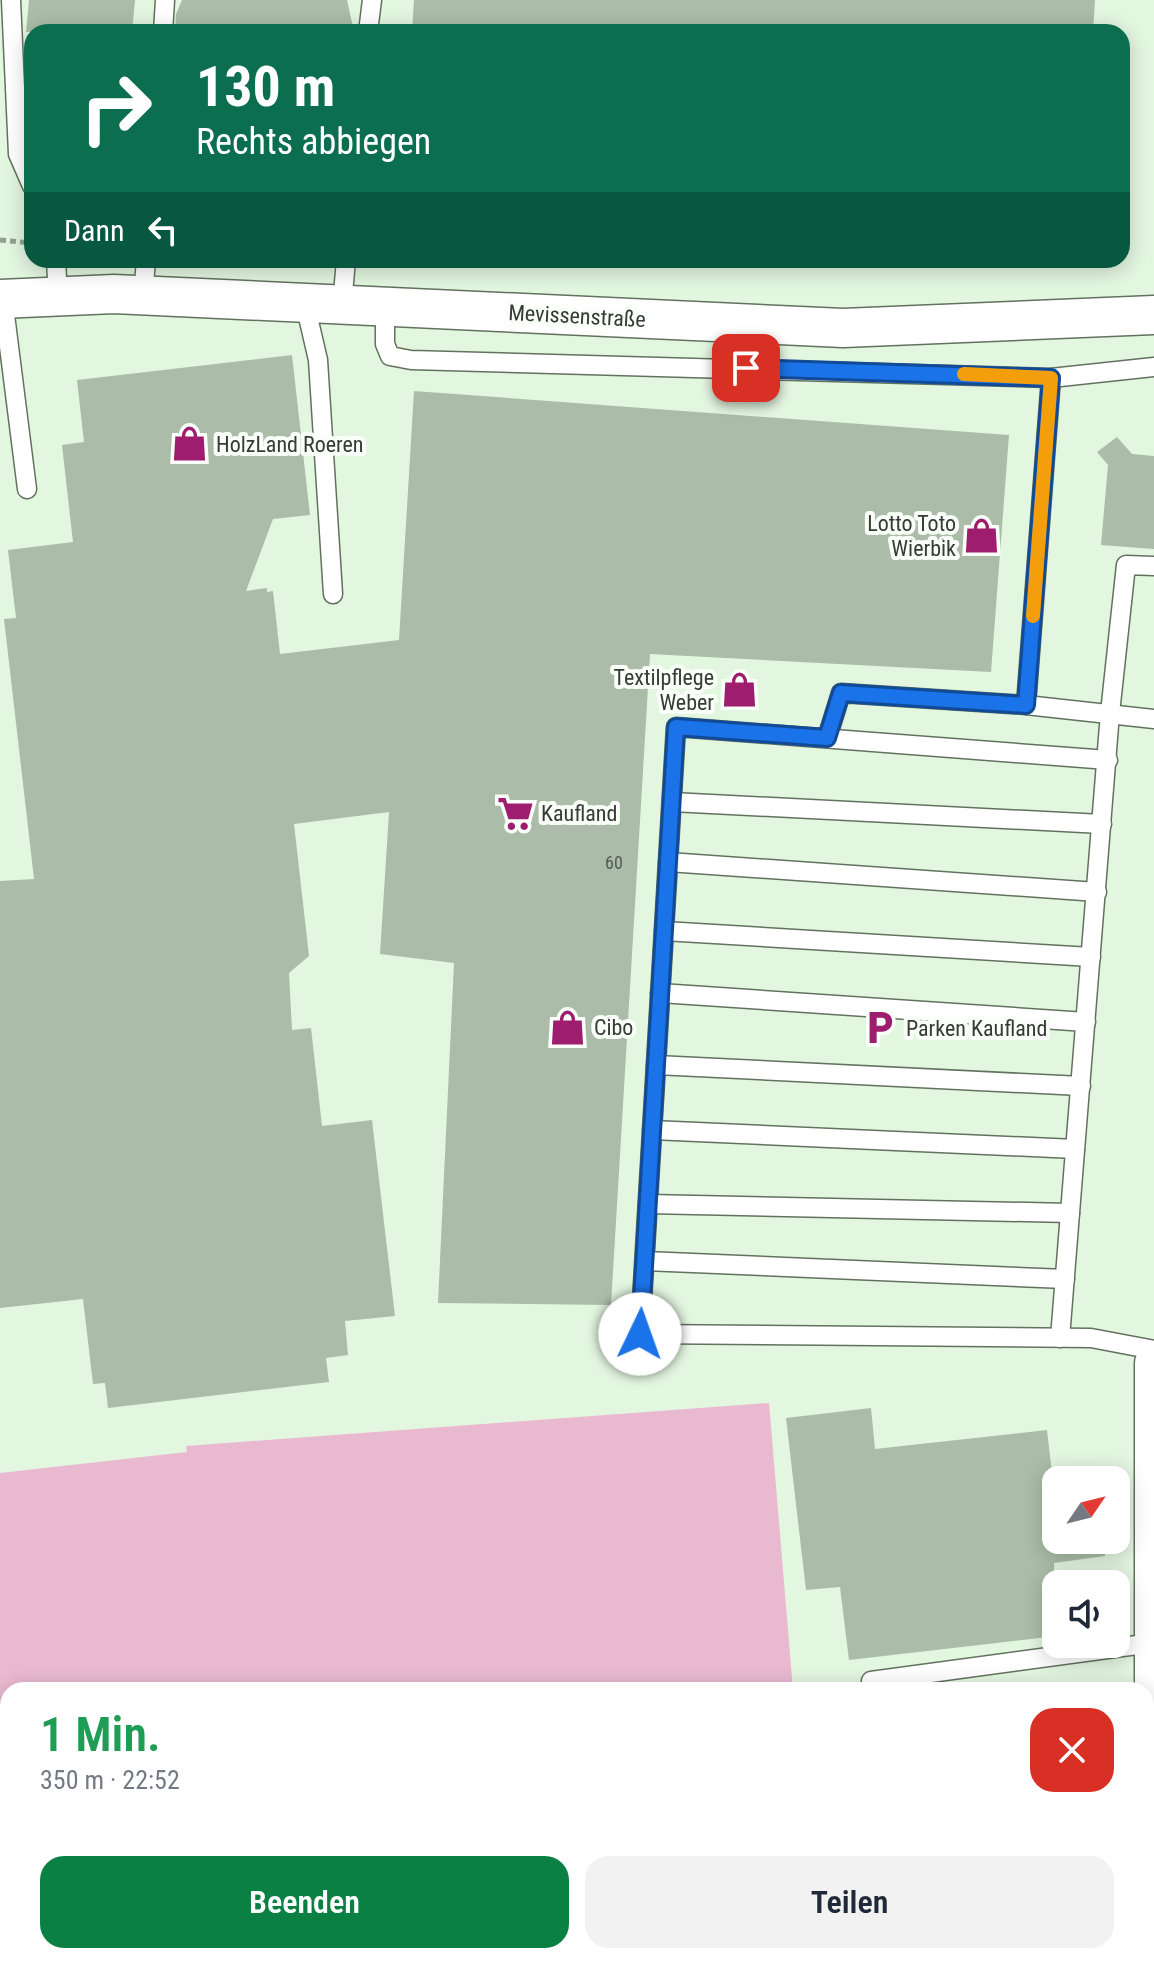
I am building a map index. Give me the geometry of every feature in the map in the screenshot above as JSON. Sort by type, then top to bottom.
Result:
[{"type":"street","name":"Mevissenstraße","points":[[2,299],[57,278],[144,278],[324,304],[843,328],[1154,315]]},
{"type":"street","points":[[1152,1682],[1154,1363]]},
{"type":"lane","points":[[11,0],[18,154],[24,168]]},
{"type":"lane","points":[[164,24],[165,0]]},
{"type":"lane","points":[[369,24],[372,0]]},
{"type":"lane","points":[[333,594],[318,360],[324,304],[342,268]]},
{"type":"lane","points":[[2,299],[27,489]]},
{"type":"lane","points":[[385,307],[385,344],[390,356],[411,360],[1051,378],[1154,367]]},
{"type":"lane","points":[[1026,705],[1051,378]]},
{"type":"lane","points":[[1060,1338],[1110,713],[1126,565],[1154,566]]},
{"type":"lane","points":[[827,738],[841,693],[1026,705],[1154,719]]},
{"type":"lane","points":[[1108,760],[676,727],[640,1334],[1091,1338],[1154,1350]]},
{"type":"lane","points":[[672,802],[1102,824]]},
{"type":"lane","points":[[668,862],[1097,892]]},
{"type":"lane","points":[[664,931],[1091,957]]},
{"type":"lane","points":[[660,993],[1086,1022]]},
{"type":"lane","points":[[656,1065],[1081,1086]]},
{"type":"lane","points":[[652,1130],[1075,1149]]},
{"type":"lane","points":[[648,1204],[1070,1213]]},
{"type":"lane","points":[[645,1261],[1065,1279]]},
{"type":"lane","points":[[871,1681],[1152,1643]]},
{"type":"path","points":[[0,240],[24,242]]},
{"type":"shaded area","points":[[769,1403],[792,1682],[0,1682],[0,1473],[187,1452],[186,1446]]},
{"type":"building","points":[[29,0],[135,0],[133,24],[27,24]]},
{"type":"building","points":[[182,0],[347,0],[352,24],[175,24]]},
{"type":"building","points":[[414,0],[1095,0],[1094,24],[412,24]]},
{"type":"building","points":[[292,355],[310,515],[273,519],[246,591],[267,588],[267,592],[273,591],[280,654],[399,640],[414,391],[1009,435],[991,672],[650,654],[611,1305],[438,1303],[454,963],[380,954],[389,812],[294,824],[309,956],[289,973],[292,1030],[311,1028],[322,1126],[372,1120],[395,1316],[345,1321],[348,1355],[326,1358],[329,1382],[108,1408],[105,1383],[93,1384],[83,1299],[0,1308],[0,881],[34,879],[4,619],[16,618],[8,550],[73,542],[62,445],[84,442],[77,380]]},
{"type":"building","points":[[1117,437],[1132,454],[1154,456],[1154,549],[1101,545],[1108,465],[1097,452]]},
{"type":"building","points":[[871,1408],[875,1449],[1047,1430],[1051,1466],[1042,1466],[1042,1554],[1105,1556],[1054,1563],[1054,1570],[1042,1570],[1042,1638],[849,1660],[840,1587],[806,1590],[786,1418]]},
{"type":"slow traffic","points":[[964,374],[1051,378],[1033,616]]},
{"type":"place","name":"HolzLand Roeren","points":[[190,444]]},
{"type":"place","name":"Lotto Toto Wierbik","points":[[982,536]]},
{"type":"place","name":"Textilpflege Weber","points":[[740,690]]},
{"type":"place","name":"Kaufland","points":[[515,813]]},
{"type":"place","name":"Cibo","points":[[568,1027]]},
{"type":"place","name":"Parken Kaufland","points":[[880,1028]]},
{"type":"route","points":[[640,1334],[676,727],[827,738],[841,693],[1026,705],[1051,378],[746,368]]}]
